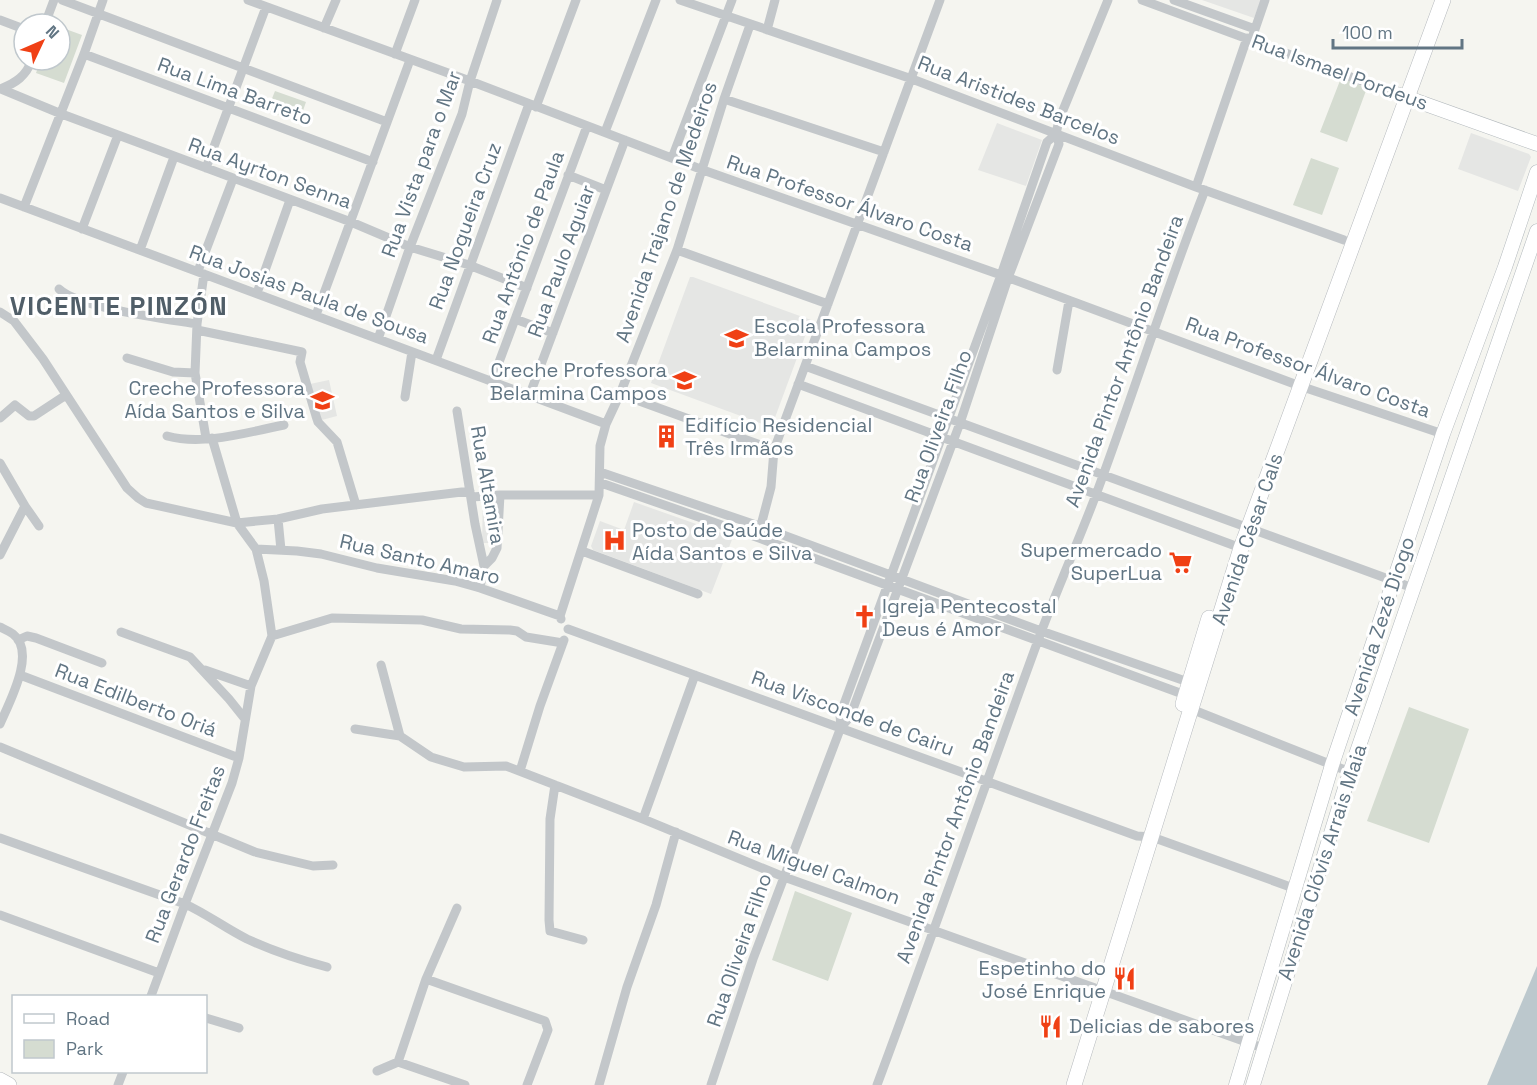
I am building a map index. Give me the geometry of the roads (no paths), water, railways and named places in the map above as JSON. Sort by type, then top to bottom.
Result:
[{"type":"main road","name":"Avenida César Cals","points":[[1074,1085],[1099,990],[1237,546],[1401,95],[1432,0]]},
{"type":"main road","name":"Avenida César Cals","points":[[1401,95],[1443,0]]},
{"type":"main road","name":"Rua Ismael Pordeus","points":[[1401,95],[1537,144]]},
{"type":"main road","name":"Avenida Zezé Diogo","points":[[1236,1085],[1332,765],[1443,434],[1505,267],[1537,172]]},
{"type":"main road","name":"Avenida Clóvis Arrais Maia","points":[[1252,1085],[1350,772],[1537,231]]},
{"type":"main road","name":"Avenida César Cals","points":[[1064,1085],[1099,990]]},
{"type":"main road","points":[[0,1080],[9,1085]]},
{"type":"street","points":[[62,0],[387,122]]},
{"type":"street","points":[[24,207],[103,0]]},
{"type":"street","points":[[324,28],[336,0]]},
{"type":"street","points":[[395,54],[415,0]]},
{"type":"street","name":"Rua Vista para o Mar","points":[[378,339],[410,247],[462,114],[470,81],[497,0]]},
{"type":"street","name":"Rua Nogueira Cruz","points":[[436,360],[532,106],[576,0]]},
{"type":"street","points":[[605,132],[656,0]]},
{"type":"street","name":"Rua Aristides Barcelos","points":[[680,0],[750,26],[912,79],[1200,189],[1348,242]]},
{"type":"street","points":[[672,158],[732,0]]},
{"type":"street","points":[[767,30],[775,0]]},
{"type":"street","points":[[759,538],[759,526],[771,487],[774,450],[940,0]]},
{"type":"street","name":"Rua Oliveira Filho","points":[[711,1085],[753,959],[841,727],[850,717],[960,423],[1047,142],[1056,134],[1059,120],[1108,0]]},
{"type":"street","name":"Rua Ismael Pordeus","points":[[1142,0],[1401,95]]},
{"type":"street","name":"Rua Ismael Pordeus","points":[[1174,0],[1255,29]]},
{"type":"street","name":"Avenida Pintor Antônio Bandeira","points":[[877,1085],[934,931],[986,780],[1040,635],[1096,495],[1154,332],[1249,39],[1265,0]]},
{"type":"street","points":[[206,168],[243,67],[258,3]]},
{"type":"street","name":"Rua Professor Álvaro Costa","points":[[258,3],[702,170],[1005,277],[1296,384],[1443,434]]},
{"type":"street","name":"Avenida Trajano de Medeiros","points":[[560,616],[599,495],[600,446],[606,424],[676,250],[750,26]]},
{"type":"street","name":"Rua Lima Barreto","points":[[84,54],[373,162]]},
{"type":"street","points":[[316,315],[410,60]]},
{"type":"street","points":[[0,90],[12,84],[26,72]]},
{"type":"street","name":"Rua Ayrton Senna","points":[[0,90],[351,222],[410,247],[470,266],[527,288]]},
{"type":"street","points":[[724,99],[884,152]]},
{"type":"street","name":"Rua Antônio de Paula","points":[[492,381],[586,126]]},
{"type":"street","points":[[82,229],[118,135]]},
{"type":"street","name":"Rua Paulo Aguiar","points":[[530,394],[625,140]]},
{"type":"street","points":[[140,250],[174,157]]},
{"type":"street","points":[[568,175],[606,190]]},
{"type":"street","points":[[233,179],[201,273],[195,373],[209,438],[237,523],[255,549],[264,581],[272,636],[326,619],[370,618],[422,620],[461,629],[517,631],[526,637],[563,643]]},
{"type":"street","name":"Rua Josias Paula de Sousa","points":[[0,198],[606,424]]},
{"type":"street","points":[[257,293],[290,200]]},
{"type":"street","points":[[676,250],[828,304]]},
{"type":"street","name":"Rua Oliveira Filho","points":[[841,727],[840,714],[948,418],[1005,277]]},
{"type":"street","points":[[59,289],[75,299],[109,308],[302,352],[300,362],[316,416],[323,428],[337,442],[356,505]]},
{"type":"street","points":[[1057,370],[1069,301]]},
{"type":"street","points":[[0,312],[19,326],[127,488],[146,503],[237,523],[278,519],[322,509],[471,494],[599,495]]},
{"type":"street","points":[[515,319],[553,333]]},
{"type":"street","points":[[405,397],[412,352]]},
{"type":"street","points":[[127,358],[173,372],[195,373]]},
{"type":"street","points":[[805,366],[1413,588]]},
{"type":"street","points":[[798,384],[1237,546]]},
{"type":"street","points":[[620,394],[774,450]]},
{"type":"street","points":[[0,418],[15,405],[29,416],[34,416],[66,395]]},
{"type":"street","name":"Rua Altamira","points":[[457,411],[484,566]]},
{"type":"street","points":[[167,436],[188,440],[284,425]]},
{"type":"street","points":[[0,463],[39,526]]},
{"type":"street","points":[[600,472],[759,526],[820,549],[899,584],[1040,635],[1105,654],[1350,772]]},
{"type":"street","points":[[601,483],[817,559],[889,580]]},
{"type":"street","points":[[480,588],[484,566],[497,548],[500,495]]},
{"type":"street","points":[[0,555],[25,506]]},
{"type":"street","points":[[278,519],[281,550]]},
{"type":"street","points":[[778,545],[782,535]]},
{"type":"street","name":"Rua Santo Amaro","points":[[255,549],[321,554],[377,568],[429,576],[480,588],[560,616]]},
{"type":"street","points":[[817,559],[820,549]]},
{"type":"street","points":[[582,551],[698,594]]},
{"type":"street","points":[[520,771],[540,706],[568,629],[560,616]]},
{"type":"street","points":[[876,616],[886,620]]},
{"type":"street","points":[[0,627],[14,634],[22,652],[20,675],[0,724]]},
{"type":"street","name":"Rua Visconde de Cairu","points":[[568,629],[1296,889]]},
{"type":"street","points":[[121,632],[184,653],[203,669],[245,719]]},
{"type":"street","points":[[1040,635],[1101,664],[1192,694]]},
{"type":"street","points":[[18,640],[27,636],[36,638],[102,663]]},
{"type":"street","name":"Rua Gerardo Freitas","points":[[151,995],[232,783],[239,758],[251,686],[272,636]]},
{"type":"street","points":[[863,651],[873,654]]},
{"type":"street","points":[[1101,664],[1105,654]]},
{"type":"street","points":[[381,665],[400,736]]},
{"type":"street","points":[[203,669],[251,686]]},
{"type":"street","name":"Rua Edilberto Oriá","points":[[20,675],[239,758]]},
{"type":"street","points":[[643,819],[695,675]]},
{"type":"street","name":"Rua Miguel Calmon","points":[[355,729],[400,736],[436,759],[464,767],[506,766],[784,877],[1263,1048]]},
{"type":"street","points":[[0,747],[255,852],[298,863],[333,865]]},
{"type":"street","points":[[555,785],[550,819],[550,931],[583,940]]},
{"type":"street","points":[[599,1085],[627,987],[656,905],[676,832]]},
{"type":"street","points":[[0,838],[185,904],[282,954],[327,967]]},
{"type":"street","points":[[398,1062],[426,980],[457,908]]},
{"type":"street","points":[[0,915],[159,973]]},
{"type":"street","points":[[426,980],[545,1021],[548,1030],[527,1085]]},
{"type":"street","points":[[207,1018],[238,1028]]},
{"type":"street","points":[[377,1071],[398,1062],[465,1085]]},
{"type":"place","name":"Escola Professora Belarmina Campos","points":[[736,338]]},
{"type":"place","name":"Creche Professora Belarmina Campos","points":[[685,381]]},
{"type":"place","name":"Creche Professora Aída Santos e Silva","points":[[323,400]]},
{"type":"place","name":"Edifício Residencial Três Irmãos","points":[[667,437]]},
{"type":"place","name":"Posto de Saúde Aída Santos e Silva","points":[[614,541]]},
{"type":"place","name":"Supermercado SuperLua","points":[[1180,562]]},
{"type":"place","name":"Igreja Pentecostal Deus é Amor","points":[[864,617]]},
{"type":"place","name":"Espetinho do José Enrique","points":[[1124,979]]},
{"type":"place","name":"Delicias de sabores","points":[[1051,1026]]},
{"type":"district","name":"VICENTE PINZÓN","points":[[119,306]]}]
